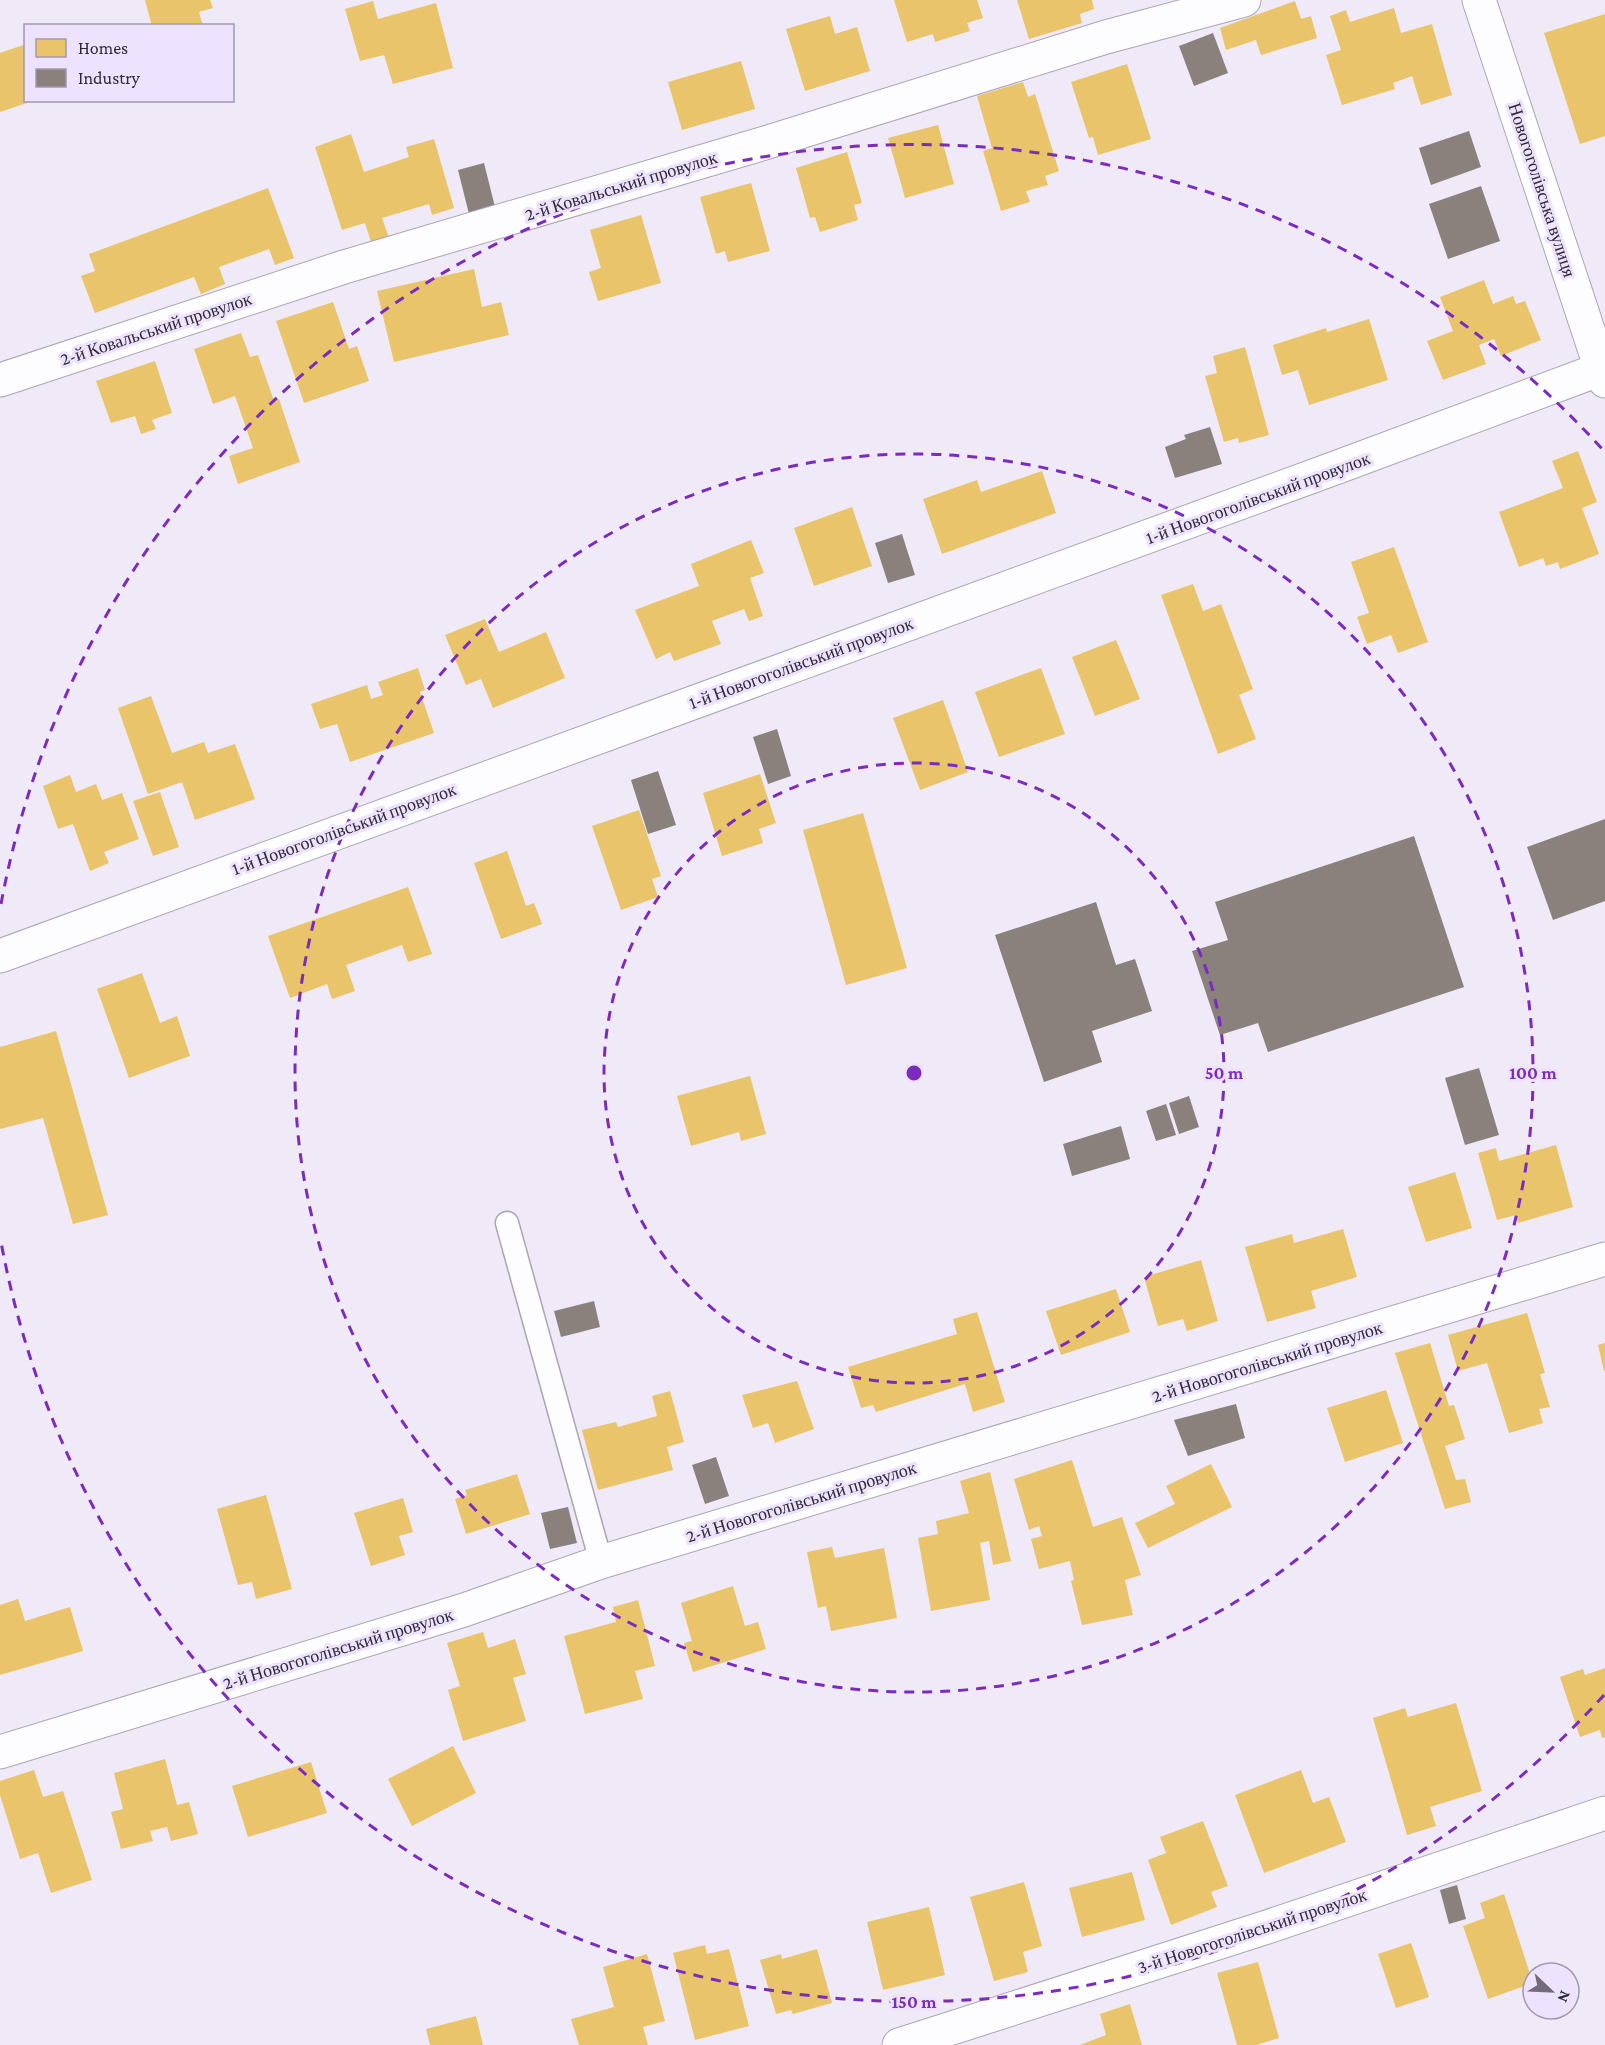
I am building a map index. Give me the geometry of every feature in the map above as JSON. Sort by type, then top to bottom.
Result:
[{"type":"street","name":"2-й Ковальський провулок","points":[[0,380],[344,267],[745,148],[1106,37],[1244,0]]},
{"type":"street","name":"Новогоголівська вулиця","points":[[1479,0],[1603,375]]},
{"type":"street","name":"1-й Новогоголівський провулок","points":[[0,956],[483,777],[1603,375]]},
{"type":"street","name":"2-й Новогоголівський провулок","points":[[0,1752],[464,1610],[601,1562],[1605,1259]]},
{"type":"street","name":"3-й Новогоголівський провулок","points":[[898,2045],[1264,1928],[1605,1813]]},
{"type":"lane","points":[[507,1223],[601,1562]]},
{"type":"building: Homes","points":[[145,0],[210,0],[213,8],[199,12],[202,24],[151,24]]},
{"type":"building: Homes","points":[[894,0],[977,0],[983,18],[967,23],[970,31],[935,42],[933,34],[907,42]]},
{"type":"building: Homes","points":[[1017,0],[1092,0],[1094,9],[1080,14],[1082,23],[1029,39]]},
{"type":"building: Homes","points":[[373,1],[378,19],[436,3],[453,68],[393,84],[384,55],[360,61],[345,9]]},
{"type":"building: Homes","points":[[1295,1],[1301,19],[1311,16],[1317,38],[1261,55],[1256,40],[1226,50],[1220,28]]},
{"type":"building: Homes","points":[[1394,8],[1401,33],[1432,24],[1452,95],[1421,105],[1412,76],[1393,83],[1395,89],[1342,105],[1326,55],[1341,50],[1330,16],[1346,10],[1350,22]]},
{"type":"building: Homes","points":[[1605,14],[1605,136],[1580,144],[1544,33]]},
{"type":"building: Homes","points":[[830,16],[835,34],[857,27],[870,71],[805,91],[786,29]]},
{"type":"building: Homes","points":[[24,45],[24,102],[30,102],[0,112],[0,53]]},
{"type":"building: Homes","points":[[741,61],[755,109],[682,130],[668,82]]},
{"type":"building: Homes","points":[[1127,64],[1151,139],[1098,155],[1093,137],[1089,138],[1071,82]]},
{"type":"building: Homes","points":[[1023,82],[1028,97],[1035,94],[1059,171],[1045,176],[1048,185],[1026,191],[1030,202],[1001,211],[983,151],[992,148],[977,96]]},
{"type":"building: Homes","points":[[938,125],[954,184],[905,198],[888,138]]},
{"type":"building: Homes","points":[[351,134],[364,172],[409,157],[406,147],[434,139],[454,208],[432,215],[429,204],[382,218],[389,238],[372,245],[365,223],[342,230],[315,147]]},
{"type":"building: Homes","points":[[847,152],[862,203],[854,205],[858,220],[820,232],[815,217],[810,218],[796,168]]},
{"type":"building: Homes","points":[[751,183],[770,251],[728,262],[725,251],[716,254],[700,197]]},
{"type":"building: Homes","points":[[268,188],[294,258],[275,265],[269,249],[219,267],[225,284],[201,294],[194,277],[95,313],[81,276],[95,271],[89,254]]},
{"type":"building: Homes","points":[[641,215],[661,283],[598,301],[589,272],[601,268],[590,230]]},
{"type":"building: Homes","points":[[474,269],[482,307],[501,302],[509,335],[394,362],[377,291]]},
{"type":"building: Homes","points":[[1484,280],[1493,304],[1513,296],[1516,304],[1525,301],[1541,340],[1501,356],[1494,339],[1479,345],[1486,364],[1443,380],[1427,341],[1453,331],[1440,297]]},
{"type":"building: Homes","points":[[333,302],[349,349],[357,346],[369,381],[304,403],[276,321]]},
{"type":"building: Homes","points":[[1369,319],[1388,380],[1309,405],[1298,370],[1282,375],[1273,345],[1326,328],[1327,332]]},
{"type":"building: Homes","points":[[241,333],[250,357],[258,355],[274,401],[279,399],[300,462],[238,484],[229,456],[253,448],[235,396],[213,404],[194,349]]},
{"type":"building: Homes","points":[[1245,347],[1269,435],[1239,443],[1238,438],[1224,442],[1205,376],[1217,373],[1213,356]]},
{"type":"building: Homes","points":[[155,361],[172,413],[152,420],[156,429],[141,434],[135,416],[111,423],[96,381]]},
{"type":"building: Homes","points":[[1578,451],[1597,502],[1582,508],[1599,554],[1560,569],[1558,562],[1546,566],[1543,558],[1519,567],[1499,512],[1563,488],[1552,461]]},
{"type":"building: Homes","points":[[1042,471],[1056,513],[942,554],[923,499],[977,480],[981,492]]},
{"type":"building: Homes","points":[[852,507],[872,566],[814,586],[794,528]]},
{"type":"building: Homes","points":[[751,540],[764,573],[750,578],[763,616],[749,621],[744,609],[712,621],[721,644],[674,661],[670,652],[656,659],[635,610],[699,586],[691,564]]},
{"type":"building: Homes","points":[[1394,547],[1428,642],[1398,653],[1391,635],[1367,644],[1357,617],[1369,613],[1351,562]]},
{"type":"building: Homes","points":[[1193,584],[1203,611],[1221,604],[1253,689],[1239,695],[1256,739],[1218,754],[1161,595]]},
{"type":"building: Homes","points":[[485,619],[499,652],[546,632],[565,678],[493,708],[481,679],[466,685],[445,635]]},
{"type":"building: Homes","points":[[1116,640],[1140,699],[1095,716],[1072,657]]},
{"type":"building: Homes","points":[[418,668],[425,690],[420,692],[434,733],[350,762],[337,724],[320,729],[311,704],[367,685],[371,699],[383,695],[378,682]]},
{"type":"building: Homes","points":[[1041,668],[1065,734],[999,757],[975,692]]},
{"type":"building: Homes","points":[[151,696],[172,753],[204,742],[208,753],[235,744],[255,799],[195,820],[182,782],[148,794],[118,708]]},
{"type":"building: Homes","points":[[943,700],[968,772],[920,790],[893,718]]},
{"type":"building: Homes","points":[[760,774],[776,823],[759,829],[763,843],[722,856],[703,793]]},
{"type":"building: Homes","points":[[70,775],[76,792],[96,784],[102,800],[122,793],[139,839],[104,852],[109,863],[90,871],[73,824],[58,829],[43,786]]},
{"type":"building: Homes","points":[[160,792],[179,847],[153,856],[133,801]]},
{"type":"building: Homes","points":[[639,810],[661,876],[652,879],[658,897],[621,910],[592,826]]},
{"type":"building: Homes","points":[[863,813],[907,968],[846,985],[803,830]]},
{"type":"building: Homes","points":[[507,851],[526,906],[534,903],[542,924],[501,939],[474,863]]},
{"type":"building: Homes","points":[[408,887],[432,954],[408,962],[402,945],[346,965],[355,991],[332,999],[327,984],[290,998],[268,936]]},
{"type":"building: Homes","points":[[142,973],[160,1023],[177,1016],[190,1056],[129,1078],[97,989]]},
{"type":"building: Homes","points":[[56,1031],[108,1215],[73,1224],[43,1118],[0,1129],[0,1047]]},
{"type":"building: Homes","points":[[750,1076],[766,1134],[741,1141],[739,1132],[691,1146],[677,1096]]},
{"type":"building: Homes","points":[[1556,1145],[1573,1207],[1518,1223],[1516,1215],[1497,1220],[1478,1153],[1496,1148],[1499,1161]]},
{"type":"building: Homes","points":[[1455,1172],[1472,1228],[1426,1242],[1408,1187]]},
{"type":"building: Homes","points":[[1343,1229],[1357,1277],[1311,1291],[1316,1308],[1267,1322],[1245,1247],[1292,1234],[1294,1243]]},
{"type":"building: Homes","points":[[1201,1260],[1218,1321],[1187,1331],[1183,1319],[1158,1326],[1144,1277]]},
{"type":"building: Homes","points":[[1116,1289],[1130,1332],[1061,1355],[1046,1311]]},
{"type":"building: Homes","points":[[977,1312],[1005,1402],[973,1412],[965,1384],[876,1412],[873,1405],[861,1408],[848,1367],[957,1334],[953,1319]]},
{"type":"building: Homes","points":[[1527,1313],[1545,1373],[1540,1374],[1550,1407],[1539,1409],[1543,1423],[1509,1433],[1487,1363],[1458,1371],[1448,1335]]},
{"type":"building: Homes","points":[[1430,1343],[1449,1406],[1454,1405],[1465,1439],[1445,1446],[1456,1480],[1465,1479],[1471,1502],[1445,1509],[1395,1353]]},
{"type":"building: Homes","points":[[1605,1343],[1605,1371],[1604,1371],[1598,1345]]},
{"type":"building: Homes","points":[[797,1381],[814,1429],[775,1443],[768,1423],[753,1428],[742,1395]]},
{"type":"building: Homes","points":[[1386,1390],[1403,1443],[1345,1462],[1327,1408]]},
{"type":"building: Homes","points":[[670,1391],[684,1442],[667,1447],[673,1470],[598,1490],[582,1430],[616,1422],[618,1427],[657,1416],[652,1396]]},
{"type":"building: Homes","points":[[1072,1460],[1093,1527],[1122,1517],[1141,1575],[1125,1580],[1133,1615],[1082,1625],[1071,1581],[1074,1580],[1070,1561],[1039,1569],[1031,1539],[1042,1536],[1039,1526],[1029,1530],[1014,1479]]},
{"type":"building: Homes","points":[[1211,1464],[1232,1507],[1148,1548],[1135,1523],[1175,1504],[1166,1486]]},
{"type":"building: Homes","points":[[990,1472],[1011,1561],[993,1565],[989,1541],[980,1543],[990,1600],[931,1611],[918,1538],[938,1534],[936,1521],[969,1513],[960,1481]]},
{"type":"building: Homes","points":[[517,1474],[530,1514],[466,1534],[455,1499],[467,1495],[465,1490]]},
{"type":"building: Homes","points":[[266,1495],[292,1589],[256,1599],[252,1582],[238,1585],[217,1509]]},
{"type":"building: Homes","points":[[403,1498],[413,1532],[399,1536],[405,1555],[371,1566],[354,1513]]},
{"type":"building: Homes","points":[[832,1547],[835,1558],[884,1548],[897,1618],[831,1631],[826,1606],[818,1608],[807,1552]]},
{"type":"building: Homes","points":[[733,1586],[745,1626],[758,1622],[766,1649],[693,1672],[684,1643],[692,1641],[681,1603]]},
{"type":"building: Homes","points":[[18,1599],[25,1621],[70,1607],[83,1651],[0,1675],[0,1605]]},
{"type":"building: Homes","points":[[638,1600],[655,1666],[635,1671],[643,1699],[585,1714],[564,1636],[616,1622],[613,1607]]},
{"type":"building: Homes","points":[[483,1632],[488,1648],[515,1639],[526,1674],[513,1678],[526,1721],[463,1741],[448,1690],[460,1686],[447,1643]]},
{"type":"building: Homes","points":[[1605,1668],[1605,1737],[1602,1738],[1600,1730],[1580,1737],[1560,1677],[1583,1669],[1585,1675]]},
{"type":"building: Homes","points":[[1456,1703],[1482,1791],[1430,1807],[1436,1826],[1407,1835],[1373,1718],[1405,1708],[1408,1717]]},
{"type":"building: Homes","points":[[453,1746],[476,1793],[412,1826],[388,1779]]},
{"type":"building: Homes","points":[[165,1759],[177,1805],[189,1802],[198,1834],[171,1841],[167,1827],[150,1831],[153,1841],[121,1849],[111,1812],[123,1809],[114,1773]]},
{"type":"building: Homes","points":[[311,1762],[327,1813],[248,1837],[232,1786]]},
{"type":"building: Homes","points":[[34,1770],[43,1797],[63,1791],[92,1880],[51,1893],[38,1853],[20,1859],[0,1795],[0,1781]]},
{"type":"building: Homes","points":[[1301,1770],[1313,1803],[1329,1797],[1346,1842],[1264,1873],[1235,1795]]},
{"type":"building: Homes","points":[[1203,1821],[1228,1886],[1211,1892],[1217,1907],[1171,1925],[1148,1860],[1166,1853],[1160,1837]]},
{"type":"building: Homes","points":[[1132,1872],[1145,1920],[1082,1937],[1069,1888]]},
{"type":"building: Homes","points":[[1024,1882],[1042,1946],[1023,1952],[1028,1972],[994,1981],[970,1897]]},
{"type":"building: Homes","points":[[1504,1894],[1526,1961],[1521,1961],[1521,1987],[1488,1999],[1463,1926],[1485,1918],[1480,1903]]},
{"type":"building: Homes","points":[[929,1907],[945,1975],[883,1990],[867,1922]]},
{"type":"building: Homes","points":[[1411,1943],[1429,1997],[1396,2008],[1378,1954]]},
{"type":"building: Homes","points":[[705,1945],[707,1954],[729,1949],[749,2026],[695,2040],[673,1953]]},
{"type":"building: Homes","points":[[817,1949],[832,2003],[793,2014],[791,2010],[776,2014],[760,1960],[781,1954],[782,1959]]},
{"type":"building: Homes","points":[[647,1954],[665,2021],[643,2027],[648,2045],[579,2045],[571,2019],[614,2007],[603,1967]]},
{"type":"building: Homes","points":[[1258,1962],[1279,2038],[1256,2045],[1237,2045],[1217,1973]]},
{"type":"building: Homes","points":[[1130,2004],[1142,2045],[1080,2045],[1106,2035],[1100,2014]]},
{"type":"building: Homes","points":[[476,2016],[483,2045],[430,2045],[426,2029]]},
{"type":"building: Industry","points":[[1213,33],[1228,73],[1194,86],[1179,46]]},
{"type":"building: Industry","points":[[1469,131],[1481,167],[1431,185],[1419,148]]},
{"type":"building: Industry","points":[[484,163],[495,207],[469,214],[458,170]]},
{"type":"building: Industry","points":[[1481,186],[1500,241],[1448,259],[1429,204]]},
{"type":"building: Industry","points":[[1210,427],[1222,464],[1175,478],[1165,447],[1186,439],[1184,435]]},
{"type":"building: Industry","points":[[902,534],[915,575],[888,583],[875,543]]},
{"type":"building: Industry","points":[[777,729],[791,776],[768,784],[753,737]]},
{"type":"building: Industry","points":[[658,771],[676,825],[648,834],[631,780]]},
{"type":"building: Industry","points":[[1605,819],[1605,901],[1553,920],[1527,847]]},
{"type":"building: Industry","points":[[1414,836],[1464,987],[1268,1052],[1258,1023],[1220,1035],[1192,951],[1228,940],[1215,902]]},
{"type":"building: Industry","points":[[1096,902],[1116,965],[1135,959],[1152,1011],[1092,1031],[1102,1062],[1044,1082],[995,935]]},
{"type":"building: Industry","points":[[1479,1068],[1499,1135],[1465,1145],[1445,1078]]},
{"type":"building: Industry","points":[[1189,1096],[1199,1127],[1179,1134],[1169,1103]]},
{"type":"building: Industry","points":[[1166,1104],[1176,1135],[1156,1141],[1146,1111]]},
{"type":"building: Industry","points":[[1121,1126],[1130,1159],[1072,1176],[1063,1144]]},
{"type":"building: Industry","points":[[594,1301],[600,1327],[561,1337],[554,1311]]},
{"type":"building: Industry","points":[[1236,1404],[1245,1438],[1188,1456],[1174,1420]]},
{"type":"building: Industry","points":[[716,1457],[729,1496],[705,1504],[692,1465]]},
{"type":"building: Industry","points":[[568,1507],[577,1543],[550,1549],[541,1513]]},
{"type":"building: Industry","points":[[1457,1885],[1466,1919],[1449,1924],[1440,1890]]}]
